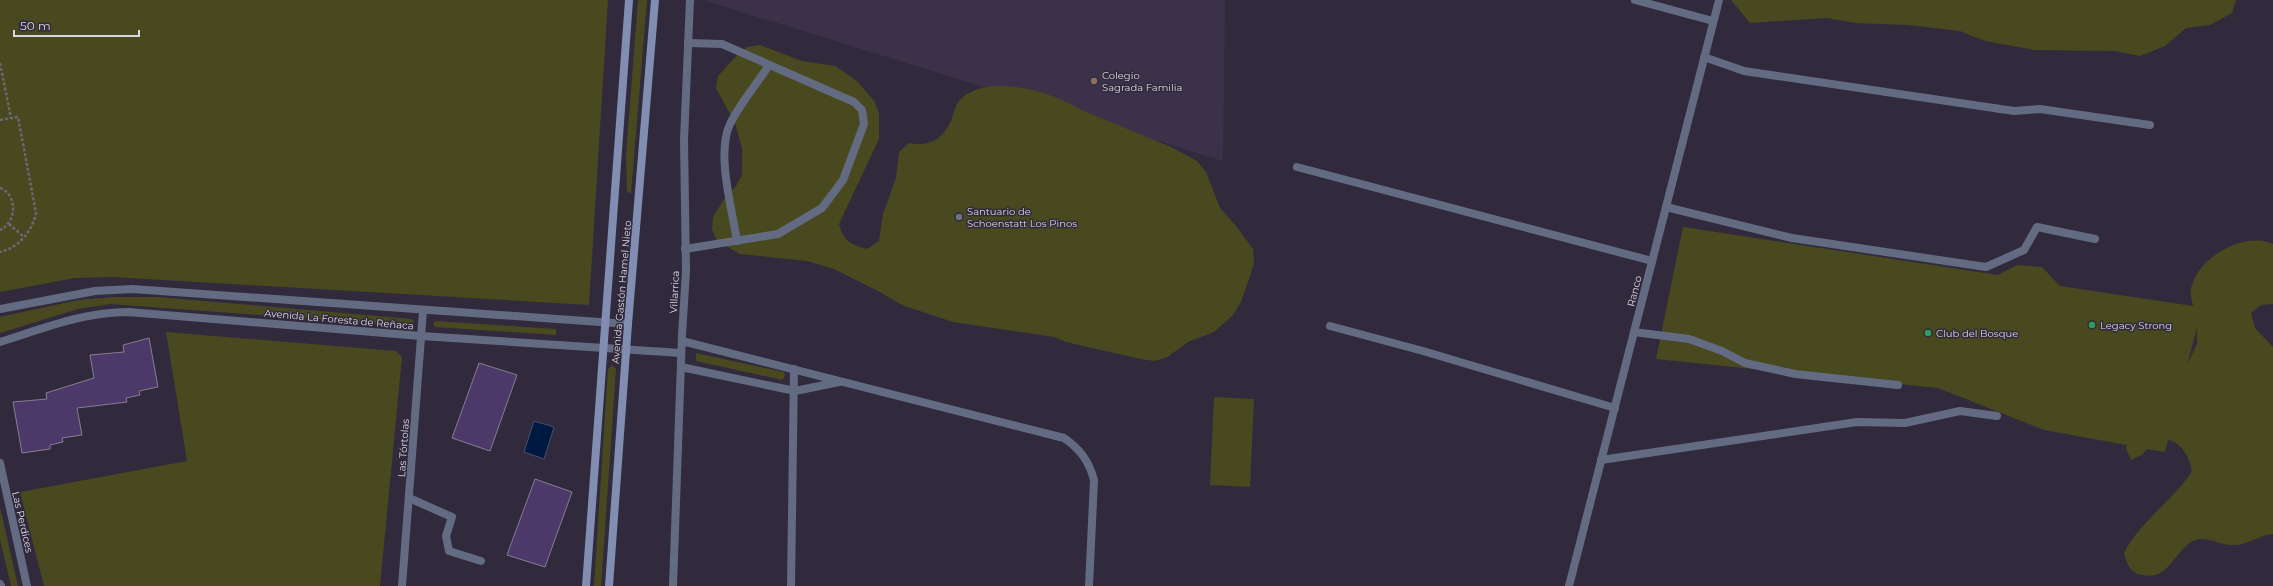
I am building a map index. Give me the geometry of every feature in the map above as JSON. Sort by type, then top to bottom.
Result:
[{"type":"main road","name":"Avenida Gastón Hamel Nieto","points":[[586,586],[602,347],[629,0]]},
{"type":"main road","name":"Avenida Gastón Hamel Nieto","points":[[609,586],[626,349],[655,0]]},
{"type":"street","name":"Villarrica","points":[[673,586],[685,249],[684,140],[690,0]]},
{"type":"street","points":[[1636,0],[1713,21]]},
{"type":"street","name":"Ranco","points":[[1569,586],[1719,0]]},
{"type":"street","points":[[685,249],[778,234],[822,208],[843,180],[864,124],[862,110],[854,102],[722,44],[688,44]]},
{"type":"street","points":[[1704,57],[1744,71],[2014,111],[2040,109],[2150,125]]},
{"type":"street","points":[[736,241],[724,161],[726,139],[730,124],[769,65]]},
{"type":"street","points":[[1297,167],[1652,261]]},
{"type":"street","points":[[1666,207],[1792,238],[1986,267],[2024,250],[2037,227],[2095,239]]},
{"type":"street","name":"Avenida La Foresta de Reñaca","points":[[0,309],[95,291],[132,289],[423,311],[628,324]]},
{"type":"street","name":"Las Tórtolas","points":[[402,586],[410,498],[423,311]]},
{"type":"street","name":"Avenida La Foresta de Reñaca","points":[[0,342],[77,317],[110,312],[421,336],[682,352]]},
{"type":"street","points":[[1330,326],[1424,351],[1615,408]]},
{"type":"street","points":[[1634,332],[1689,339],[1722,351],[1745,363],[1795,374],[1898,385]]},
{"type":"street","points":[[682,341],[1064,438],[1074,445],[1089,464],[1094,480],[1089,586]]},
{"type":"street","points":[[681,367],[795,391],[842,381]]},
{"type":"street","points":[[791,586],[795,391],[794,369]]},
{"type":"street","points":[[1602,460],[1857,422],[1905,423],[1960,411],[1997,416]]},
{"type":"street","name":"Las Perdices","points":[[0,463],[27,586]]},
{"type":"street","points":[[410,498],[452,517],[446,536],[449,551],[481,561]]},
{"type":"path","points":[[0,63],[11,118]]},
{"type":"path","points":[[0,120],[18,117],[36,213],[34,223],[24,237],[11,250],[0,252]]},
{"type":"path","points":[[0,188],[9,194],[13,202],[12,217],[8,224],[0,230]]},
{"type":"path","points":[[8,224],[24,237]]},
{"type":"shaded area","points":[[0,0],[608,0],[589,305],[113,277],[75,278],[0,292]]},
{"type":"shaded area","points":[[638,0],[647,0],[631,193],[627,192],[626,155]]},
{"type":"shaded area","name":"Colegio Sagrada Familia","points":[[1225,0],[1223,161],[706,1]]},
{"type":"shaded area","points":[[1731,0],[2236,0],[2232,13],[2210,25],[2186,28],[2165,46],[2140,56],[2115,51],[2035,50],[1985,41],[1960,31],[1908,25],[1855,23],[1827,18],[1750,23]]},
{"type":"shaded area","name":"Santuario de Schoenstatt Los Pinos","points":[[760,45],[802,61],[835,66],[857,81],[874,101],[879,113],[879,139],[839,224],[843,235],[852,244],[867,249],[879,241],[883,214],[896,178],[899,152],[909,143],[928,143],[939,137],[951,121],[955,108],[960,99],[975,90],[1005,86],[1021,88],[1053,96],[1079,109],[1171,147],[1197,161],[1206,172],[1220,208],[1237,227],[1253,249],[1254,263],[1241,302],[1233,315],[1214,332],[1188,342],[1166,358],[1154,361],[1066,342],[1054,337],[953,322],[902,305],[834,269],[807,261],[740,254],[717,241],[712,229],[713,217],[726,196],[736,186],[742,175],[742,148],[735,123],[716,88],[718,76],[736,56],[747,47]]},
{"type":"shaded area","name":"Club del Bosque","points":[[1683,227],[1998,275],[2017,265],[2042,267],[2060,286],[2193,306],[2191,293],[2192,285],[2197,274],[2214,256],[2237,244],[2250,241],[2262,241],[2273,244],[2273,304],[2261,305],[2251,313],[2255,328],[2273,347],[2273,534],[2262,536],[2237,545],[2227,545],[2198,539],[2186,546],[2165,570],[2159,574],[2151,576],[2138,574],[2132,570],[2126,561],[2124,553],[2139,531],[2176,492],[2192,471],[2187,456],[2173,441],[2168,440],[2165,452],[2147,449],[2142,455],[2131,460],[2126,449],[2127,445],[2044,430],[1938,388],[1656,359]],"holes":[[[2197,327],[2197,344],[2188,363]]]},
{"type":"shaded area","points":[[113,297],[158,297],[412,319],[414,321],[412,326],[110,304],[78,309],[0,333],[0,317],[78,300]]},
{"type":"shaded area","points":[[435,321],[556,329],[556,335],[435,327],[433,324]]},
{"type":"shaded area","points":[[166,332],[396,351],[402,357],[380,586],[44,586],[20,492],[187,461]]},
{"type":"shaded area","points":[[696,353],[784,372],[785,376],[782,380],[696,361]]},
{"type":"shaded area","points":[[612,365],[616,369],[601,586],[594,586],[608,369]]},
{"type":"shaded area","points":[[1214,397],[1254,399],[1250,487],[1210,485]]},
{"type":"shaded area","points":[[0,507],[18,586],[11,586],[0,540]]},
{"type":"water","points":[[534,421],[554,427],[544,459],[524,452]]},
{"type":"building","points":[[149,338],[158,387],[139,391],[140,395],[126,398],[127,402],[77,408],[82,435],[62,438],[63,442],[50,445],[50,449],[22,453],[13,402],[47,399],[46,393],[94,378],[90,355],[124,352],[123,345]]},
{"type":"building","points":[[479,363],[517,375],[490,451],[452,438]]},
{"type":"building","points":[[535,479],[572,492],[545,567],[507,555]]},
{"type":"place","name":"Colegio Sagrada Familia","points":[[1094,81]]},
{"type":"place","name":"Santuario de Schoenstatt Los Pinos","points":[[959,217]]},
{"type":"place","name":"Legacy Strong","points":[[2092,325]]},
{"type":"place","name":"Club del Bosque","points":[[1928,333]]}]
